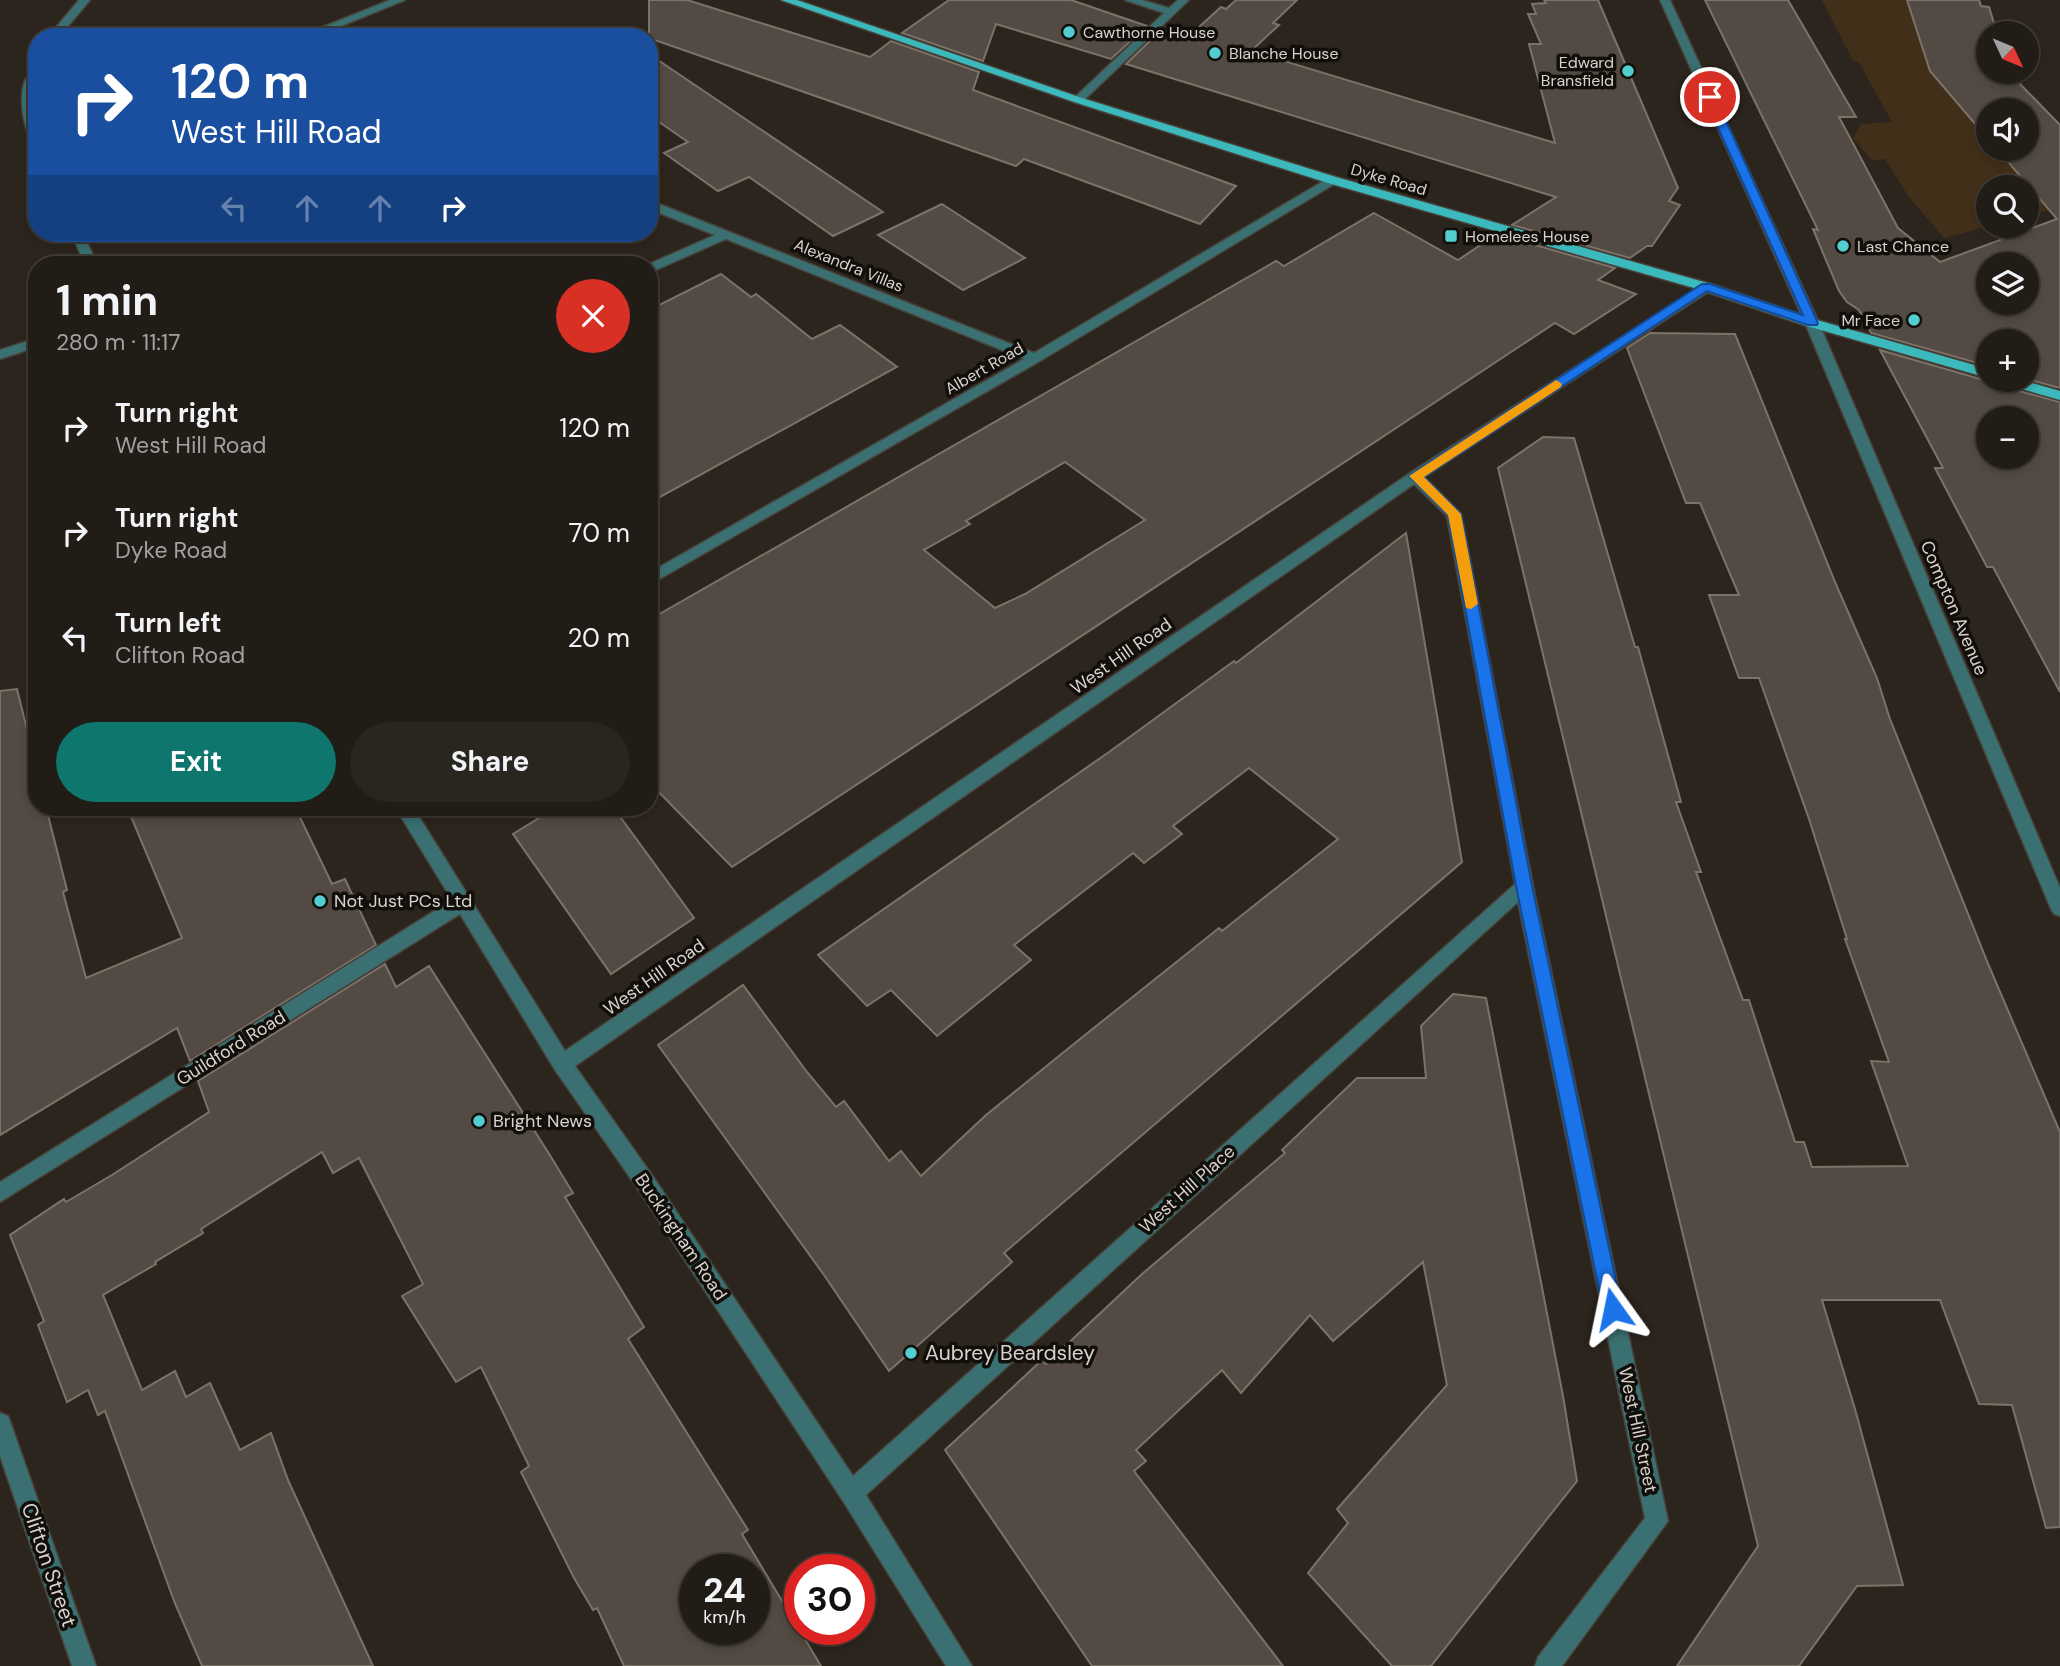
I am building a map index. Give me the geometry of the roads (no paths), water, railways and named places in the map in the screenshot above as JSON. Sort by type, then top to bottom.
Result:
[{"type":"main road","name":"Dyke Road","points":[[786,0],[1078,100],[1332,180],[1706,287],[1812,323],[1976,371]]},
{"type":"main road","points":[[2039,390],[2060,396]]},
{"type":"street","points":[[58,28],[85,0]]},
{"type":"street","points":[[327,28],[400,0]]},
{"type":"street","points":[[1130,0],[1171,12]]},
{"type":"street","points":[[1078,100],[1184,0]]},
{"type":"street","name":"Compton Avenue","points":[[1665,0],[1812,323],[2060,909]]},
{"type":"street","name":"Albert Road","points":[[658,575],[1035,358],[1332,180]]},
{"type":"street","name":"Alexandra Villas","points":[[658,208],[1035,358]]},
{"type":"street","points":[[658,265],[725,234]]},
{"type":"street","name":"West Hill Road","points":[[562,1064],[1415,476],[1706,287]]},
{"type":"street","points":[[0,355],[28,345]]},
{"type":"street","name":"West Hill Street","points":[[1415,476],[1454,514],[1524,886],[1657,1521],[1548,1666]]},
{"type":"street","name":"Buckingham Road","points":[[409,816],[461,904],[562,1064],[645,1182],[850,1493],[960,1666]]},
{"type":"street","name":"West Hill Place","points":[[850,1493],[1524,886]]},
{"type":"street","name":"Guildford Road","points":[[0,1193],[461,904]]},
{"type":"street","name":"Clifton Street","points":[[0,1424],[84,1666]]},
{"type":"place","name":"Cawthorne House","points":[[1069,32]]},
{"type":"place","name":"Blanche House","points":[[1215,53]]},
{"type":"place","name":"Edward Bransfield","points":[[1628,71]]},
{"type":"place","name":"Homelees House","points":[[1451,236]]},
{"type":"place","name":"Last Chance","points":[[1843,246]]},
{"type":"place","name":"Mr Face","points":[[1914,320]]},
{"type":"place","name":"Not Just PCs Ltd","points":[[320,901]]},
{"type":"place","name":"Bright News","points":[[479,1121]]},
{"type":"place","name":"Aubrey Beardsley","points":[[911,1353]]}]
